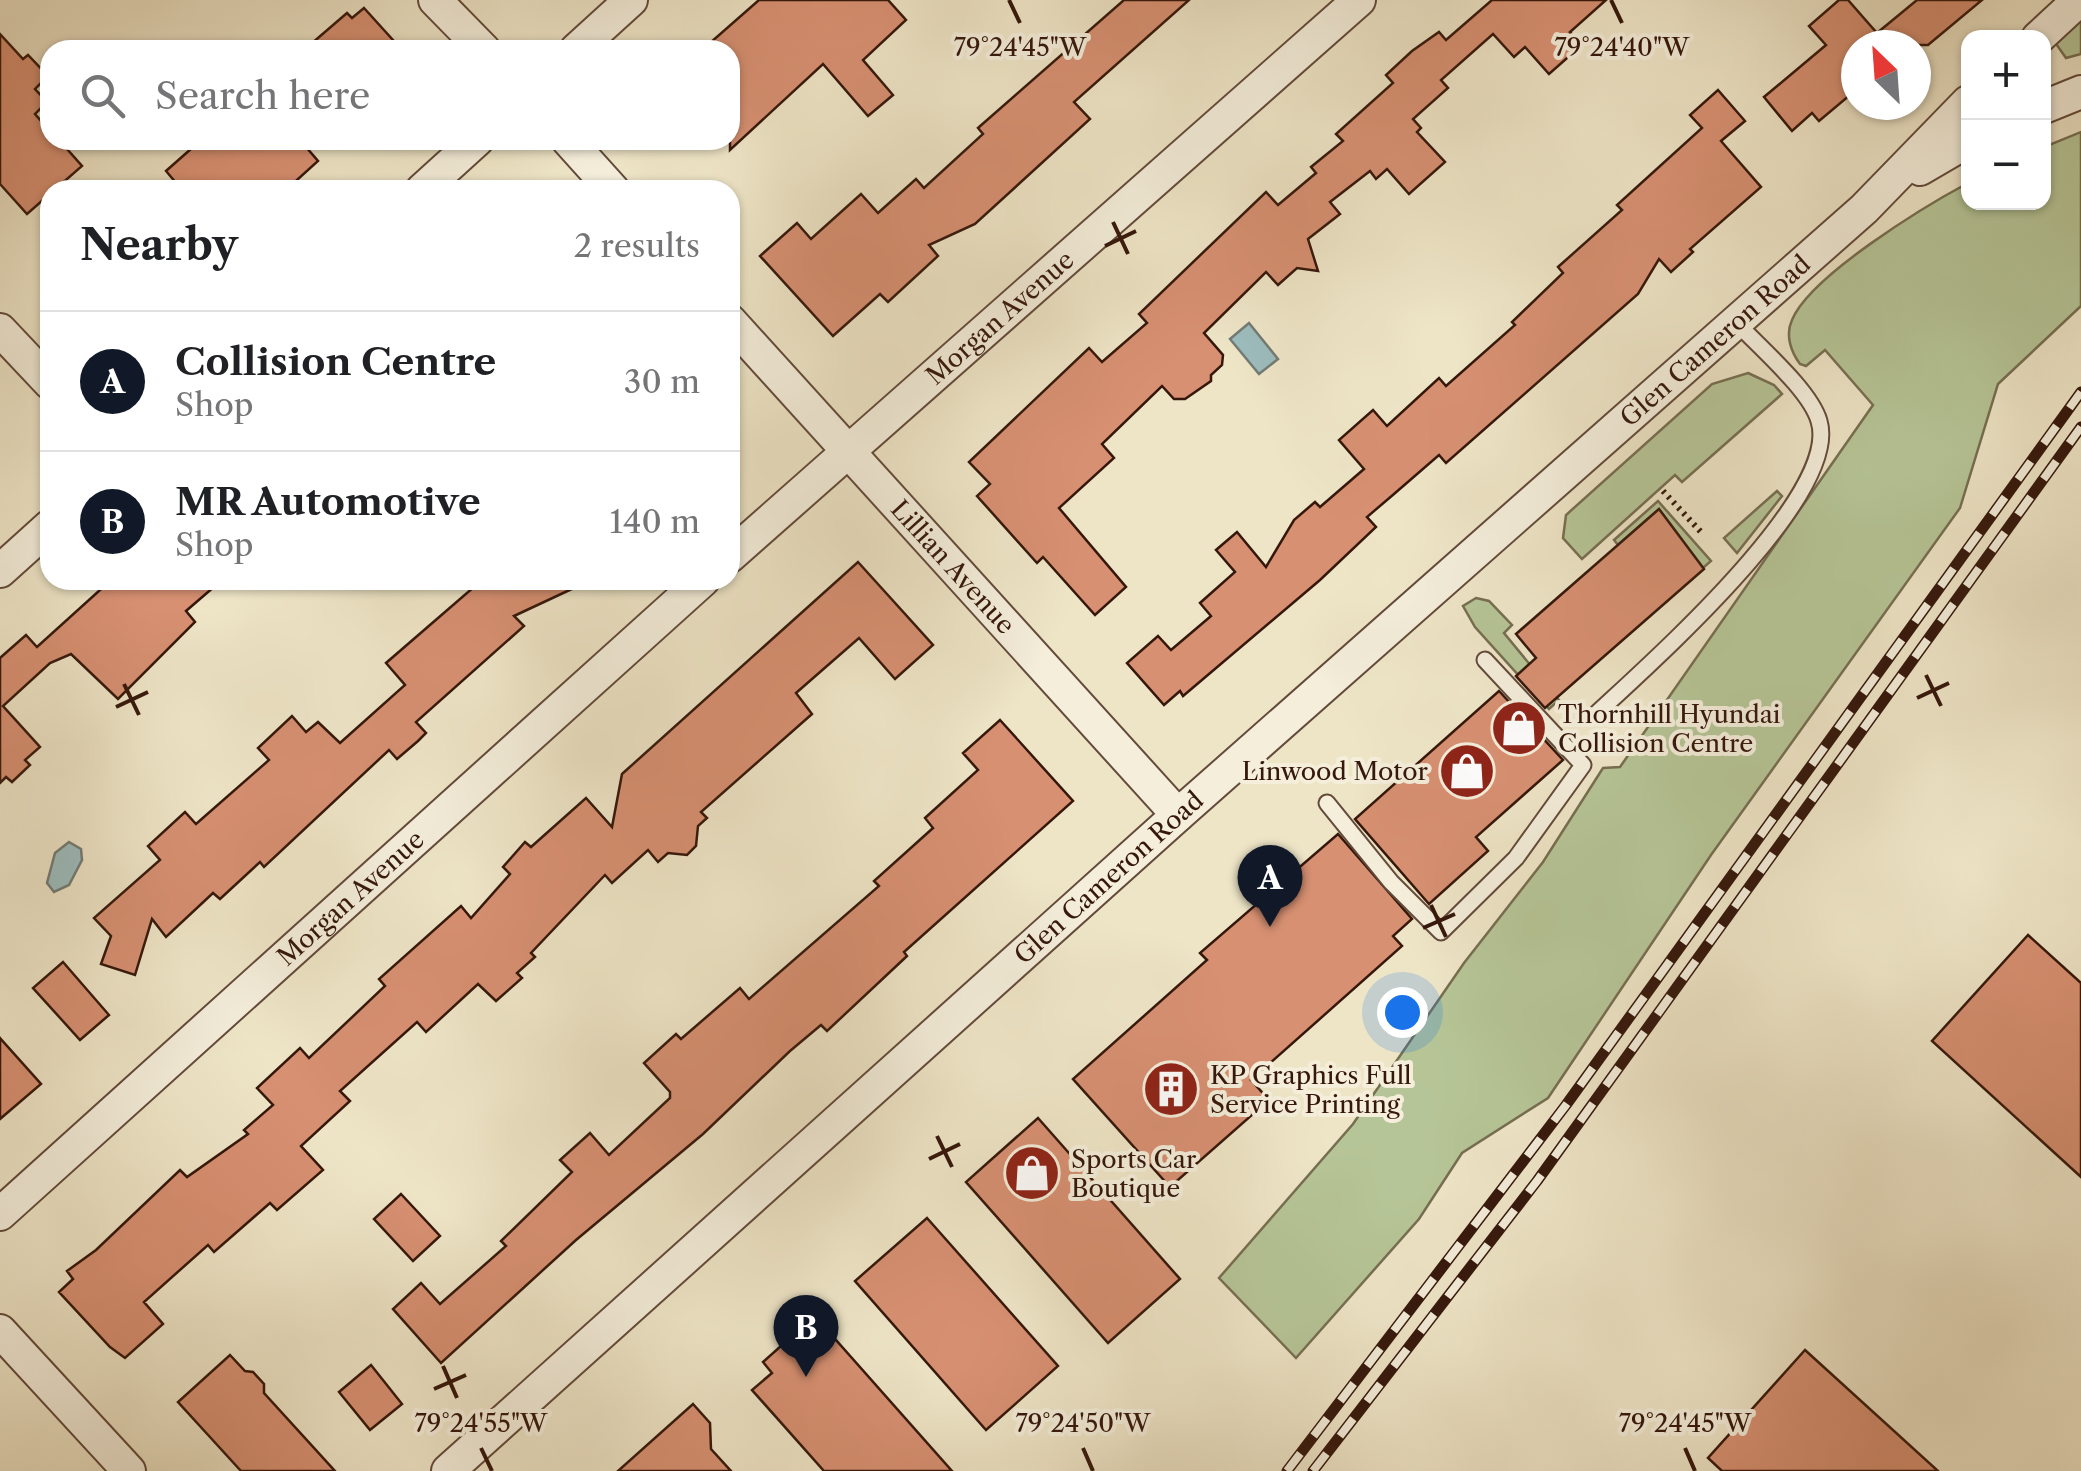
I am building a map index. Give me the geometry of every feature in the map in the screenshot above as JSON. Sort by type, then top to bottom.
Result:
[{"type":"street","points":[[435,0],[474,40]]},
{"type":"street","points":[[587,40],[632,0]]},
{"type":"street","name":"Morgan Avenue","points":[[740,547],[1359,0]]},
{"type":"street","points":[[2047,30],[2079,0]]},
{"type":"street","points":[[2051,104],[2081,92]]},
{"type":"street","name":"Glen Cameron Road","points":[[448,1471],[1178,816],[1864,210],[1961,109]]},
{"type":"street","name":"Glen Cameron Road","points":[[1864,210],[1961,146]]},
{"type":"street","points":[[433,180],[466,150]]},
{"type":"street","points":[[577,150],[604,180]]},
{"type":"street","points":[[0,330],[40,372]]},
{"type":"street","name":"Lillian Avenue","points":[[740,331],[850,448],[1178,816]]},
{"type":"street","points":[[0,571],[40,535]]},
{"type":"street","name":"Morgan Avenue","points":[[0,1214],[692,590]]},
{"type":"street","points":[[0,1331],[129,1471]]},
{"type":"lane","points":[[1594,716],[1726,593],[1808,480],[1822,438],[1816,413],[1736,322]]},
{"type":"lane","points":[[1327,803],[1390,882],[1441,932],[1516,858],[1583,765],[1485,660]]},
{"type":"path","points":[[1664,491],[1701,532]]},
{"type":"green space","points":[[2081,17],[2081,54],[2066,58],[2054,41]]},
{"type":"green space","points":[[2081,132],[2081,306],[1998,384],[1960,508],[1711,855],[1548,1098],[1462,1153],[1419,1219],[1296,1358],[1219,1278],[1353,1124],[1464,963],[1543,862],[1603,768],[1620,767],[1873,405],[1825,350],[1806,366],[1800,364],[1789,332],[1803,302],[1844,263],[1961,187],[1961,210],[2051,210],[2051,144]]},
{"type":"green space","points":[[1748,373],[1774,385],[1782,394],[1682,482],[1675,475],[1582,559],[1563,538],[1566,515],[1712,384]]},
{"type":"green space","points":[[1777,491],[1782,496],[1737,553],[1724,538]]},
{"type":"green space","points":[[1658,501],[1711,561],[1703,568],[1659,509],[1618,545],[1614,540]]},
{"type":"green space","points":[[1476,598],[1489,601],[1512,625],[1504,633],[1559,700],[1549,709],[1475,627],[1463,606]]},
{"type":"water","points":[[1249,323],[1278,359],[1259,374],[1230,339]]},
{"type":"water","points":[[69,842],[81,849],[82,860],[69,885],[54,892],[47,883],[55,853]]},
{"type":"building","points":[[759,0],[888,0],[906,20],[863,60],[893,95],[868,116],[823,64],[740,141],[740,40],[713,40]]},
{"type":"building","points":[[1124,0],[1189,0],[1074,102],[1090,119],[975,224],[929,245],[938,256],[888,302],[880,294],[833,336],[760,256],[797,223],[811,239],[861,194],[878,213],[916,179],[924,188],[983,134],[978,128]]},
{"type":"building","points":[[1492,0],[1606,0],[1570,32],[1582,45],[1549,74],[1525,47],[1514,57],[1493,34],[1441,80],[1448,88],[1413,119],[1421,128],[1417,132],[1445,162],[1409,194],[1387,169],[1376,179],[1370,171],[1330,202],[1340,214],[1308,239],[1318,271],[1297,268],[1278,285],[1266,272],[1204,333],[1223,355],[1222,365],[1211,375],[1211,381],[1185,399],[1174,399],[1162,386],[1102,444],[1114,458],[1059,508],[1126,587],[1095,615],[1043,557],[1037,563],[977,496],[990,484],[969,462],[1089,348],[1102,362],[1147,323],[1139,314],[1266,192],[1278,205],[1316,173],[1311,167],[1343,141],[1336,134],[1393,83],[1386,75],[1412,51],[1439,32],[1446,40]]},
{"type":"building","points":[[1839,0],[1848,0],[1874,30],[1841,30],[1841,103],[1819,121],[1812,113],[1792,131],[1764,97],[1826,45],[1809,26]]},
{"type":"building","points":[[1917,0],[1982,0],[1931,42],[1931,30],[1881,30]]},
{"type":"building","points":[[364,8],[393,40],[316,40],[347,13],[352,18]]},
{"type":"building","points":[[0,34],[23,59],[28,55],[40,68],[40,84],[35,89],[40,94],[40,109],[35,114],[40,120],[40,150],[68,150],[82,166],[66,180],[40,180],[40,203],[27,214],[0,184]]},
{"type":"building","points":[[1718,90],[1745,121],[1721,141],[1761,187],[1690,249],[1693,252],[1671,272],[1659,259],[1638,294],[1446,463],[1439,455],[1367,517],[1376,527],[1320,580],[1183,696],[1180,691],[1164,705],[1127,663],[1158,636],[1171,650],[1211,616],[1200,603],[1235,572],[1216,550],[1237,532],[1266,567],[1294,520],[1315,502],[1320,507],[1364,469],[1339,440],[1373,410],[1387,426],[1439,378],[1446,386],[1515,325],[1512,322],[1563,273],[1558,267],[1622,210],[1617,205],[1702,128],[1690,115]]},
{"type":"building","points":[[190,150],[309,150],[318,161],[297,180],[174,180],[166,171]]},
{"type":"building","points":[[1659,509],[1704,569],[1545,708],[1516,676],[1536,658],[1516,634]]},
{"type":"building","points":[[858,562],[933,645],[895,679],[859,638],[796,693],[812,714],[701,812],[707,818],[698,826],[696,846],[687,855],[668,853],[658,862],[648,850],[612,883],[605,875],[531,953],[535,957],[517,973],[522,978],[496,1001],[478,984],[426,1032],[417,1022],[340,1091],[350,1101],[301,1146],[323,1170],[277,1210],[270,1203],[214,1252],[208,1245],[144,1302],[163,1324],[125,1358],[110,1347],[59,1292],[73,1279],[67,1271],[96,1250],[180,1170],[187,1177],[248,1134],[244,1130],[273,1105],[257,1088],[300,1048],[309,1058],[385,986],[379,979],[461,906],[471,918],[510,874],[503,867],[525,842],[531,847],[586,798],[612,827],[622,774]]},
{"type":"building","points":[[100,590],[210,590],[186,611],[195,622],[118,699],[71,654],[50,663],[3,706],[40,747],[25,760],[30,765],[12,782],[6,777],[0,783],[0,658],[26,635],[37,647]]},
{"type":"building","points":[[470,590],[570,590],[514,616],[524,626],[416,722],[426,733],[397,759],[389,750],[264,867],[260,862],[220,899],[213,893],[166,937],[152,919],[135,975],[101,964],[111,936],[94,918],[160,860],[148,846],[185,812],[196,824],[269,760],[258,748],[292,716],[306,732],[318,722],[340,743],[405,685],[386,663]]},
{"type":"building","points":[[1499,691],[1563,760],[1476,837],[1488,851],[1429,904],[1355,819]]},
{"type":"building","points":[[1000,720],[1073,801],[904,952],[907,956],[827,1031],[821,1025],[790,1051],[703,1134],[576,1240],[441,1363],[393,1309],[421,1283],[440,1304],[506,1246],[501,1241],[572,1172],[560,1160],[590,1133],[609,1155],[670,1098],[670,1092],[644,1063],[676,1034],[681,1039],[740,988],[749,999],[879,886],[874,881],[933,828],[925,818],[978,770],[963,753]]},
{"type":"building","points":[[1338,834],[1412,919],[1393,936],[1402,946],[1251,1080],[1269,1100],[1170,1187],[1073,1079],[1207,960],[1200,953]]},
{"type":"building","points":[[2028,935],[2081,983],[2081,1177],[1932,1041]]},
{"type":"building","points":[[63,962],[109,1015],[80,1040],[33,988]]},
{"type":"building","points":[[0,1038],[41,1084],[0,1119]]},
{"type":"building","points":[[1038,1118],[1180,1279],[1108,1343],[966,1182]]},
{"type":"building","points":[[401,1194],[440,1236],[413,1261],[374,1219]]},
{"type":"building","points":[[927,1218],[1058,1366],[986,1430],[855,1281]]},
{"type":"building","points":[[810,1320],[815,1326],[820,1322],[952,1471],[824,1471],[752,1390],[772,1373],[763,1362]]},
{"type":"building","points":[[1805,1350],[1938,1471],[1722,1471],[1708,1458]]},
{"type":"building","points":[[230,1355],[264,1384],[264,1393],[335,1471],[241,1471],[178,1402]]},
{"type":"building","points":[[371,1365],[402,1404],[370,1430],[339,1392]]},
{"type":"building","points":[[693,1404],[710,1423],[711,1449],[731,1471],[618,1471]]},
{"type":"railway","points":[[1287,1471],[1566,1105],[2081,392]]},
{"type":"railway","points":[[1313,1471],[1537,1181],[2081,427]]},
{"type":"place","name":"Thornhill Hyundai Collision Centre","points":[[1519,728]]},
{"type":"place","name":"Linwood Motor","points":[[1467,771]]},
{"type":"place","name":"Collision Centre","points":[[1270,927]]},
{"type":"place","name":"KP Graphics Full Service Printing","points":[[1171,1089]]},
{"type":"place","name":"Sports Car Boutique","points":[[1032,1173]]},
{"type":"place","name":"MR Automotive","points":[[806,1377]]}]
